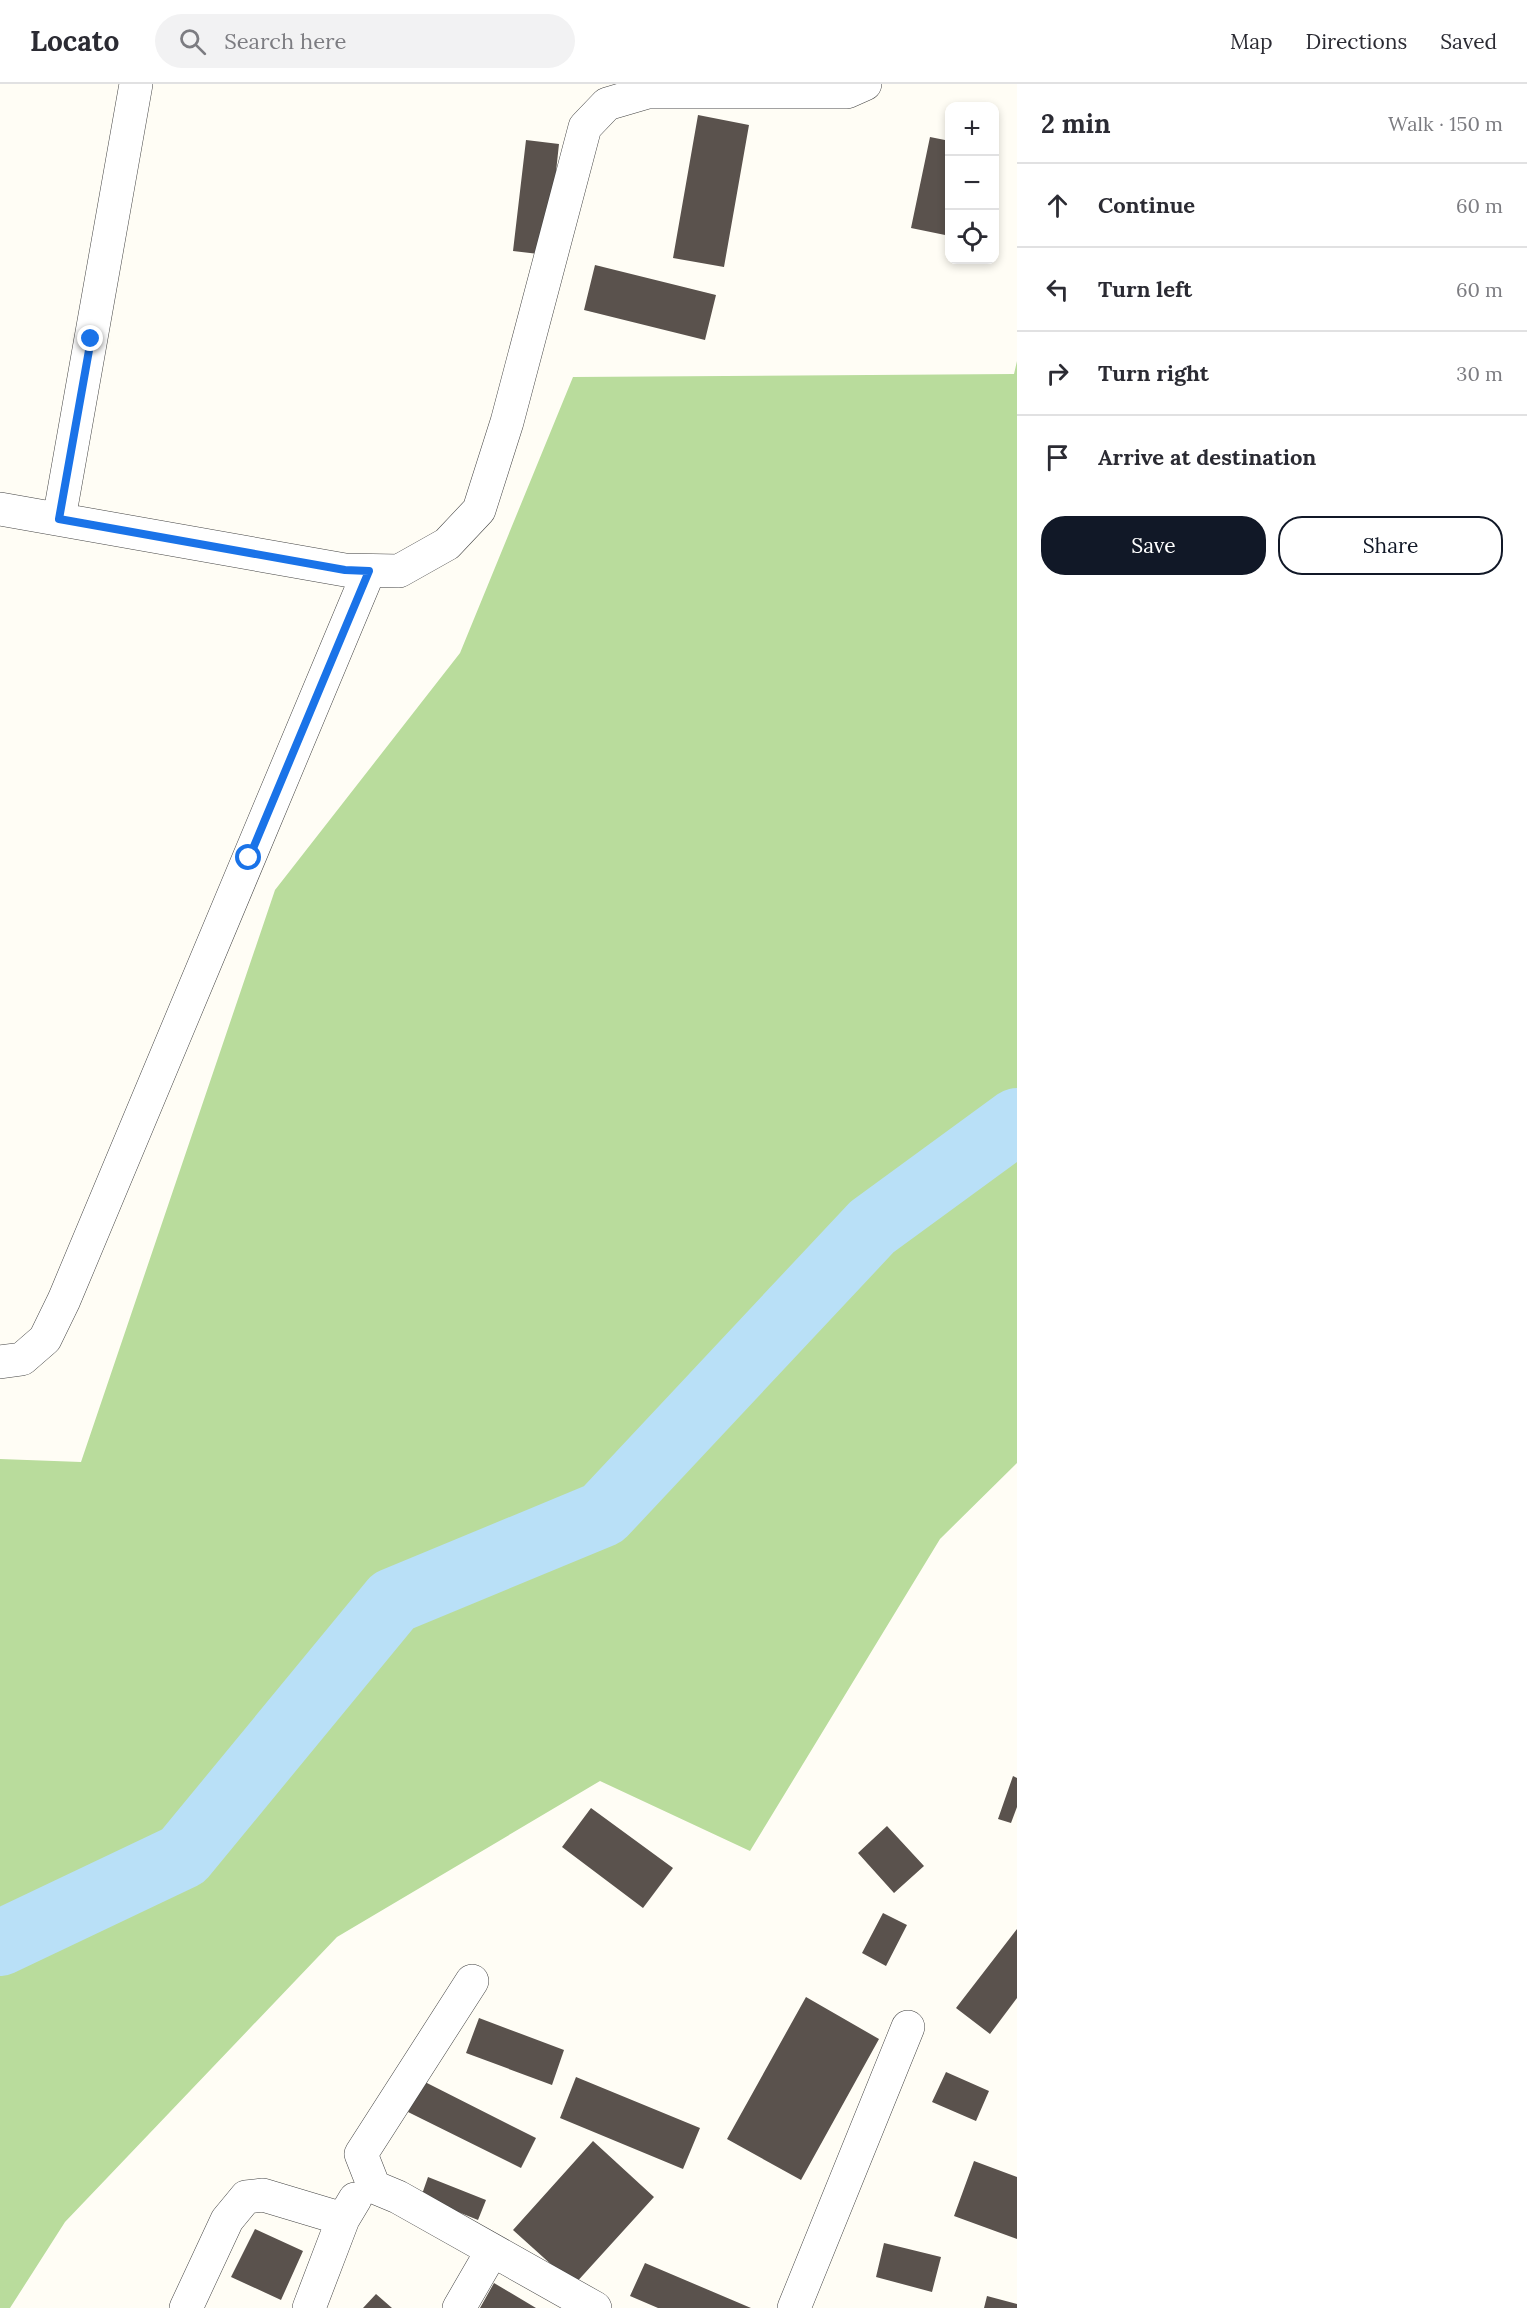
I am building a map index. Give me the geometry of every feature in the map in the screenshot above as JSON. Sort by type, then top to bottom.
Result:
[{"type":"street","points":[[59,519],[136,84]]},
{"type":"street","points":[[0,509],[345,570],[399,571],[447,544],[479,510],[507,422],[585,127],[607,104],[648,92],[847,92],[865,84]]},
{"type":"street","points":[[0,1362],[22,1359],[45,1339],[64,1299],[369,571]]},
{"type":"street","points":[[472,1981],[361,2154],[374,2187],[398,2197],[595,2308]]},
{"type":"street","points":[[794,2308],[908,2027]]},
{"type":"street","points":[[309,2308],[343,2219],[356,2196],[374,2187]]},
{"type":"street","points":[[186,2308],[227,2220],[246,2197],[263,2195],[343,2219]]},
{"type":"street","points":[[459,2308],[492,2251]]},
{"type":"green space","points":[[1017,361],[1017,1463],[940,1539],[750,1851],[600,1781],[337,1937],[65,2222],[10,2308],[0,2308],[0,1459],[81,1462],[275,890],[460,653],[573,377],[1014,374]]},
{"type":"building","points":[[698,115],[749,125],[724,267],[673,258]]},
{"type":"building","points":[[930,137],[945,140],[945,235],[911,228]]},
{"type":"building","points":[[526,140],[559,144],[547,255],[513,251]]},
{"type":"building","points":[[595,265],[716,295],[705,340],[584,310]]},
{"type":"building","points":[[1013,1776],[1017,1778],[1017,1807],[1011,1823],[998,1819]]},
{"type":"building","points":[[591,1808],[673,1868],[643,1908],[562,1847]]},
{"type":"building","points":[[887,1826],[924,1866],[894,1893],[858,1853]]},
{"type":"building","points":[[883,1913],[907,1925],[886,1966],[862,1953]]},
{"type":"building","points":[[1017,1929],[1017,1998],[990,2034],[956,2008]]},
{"type":"building","points":[[806,1997],[879,2039],[801,2180],[727,2139]]},
{"type":"building","points":[[479,2018],[564,2050],[552,2085],[466,2053]]},
{"type":"building","points":[[946,2072],[989,2091],[976,2121],[932,2102]]},
{"type":"building","points":[[576,2077],[700,2128],[683,2169],[560,2118]]},
{"type":"building","points":[[423,2081],[536,2138],[521,2168],[408,2112]]},
{"type":"building","points":[[593,2141],[654,2197],[574,2285],[513,2230]]},
{"type":"building","points":[[974,2161],[1017,2177],[1017,2239],[954,2216]]},
{"type":"building","points":[[428,2177],[486,2200],[478,2220],[421,2197]]},
{"type":"building","points":[[255,2229],[303,2251],[281,2300],[231,2277]]},
{"type":"building","points":[[884,2243],[941,2257],[932,2292],[876,2277]]},
{"type":"building","points":[[645,2263],[751,2308],[658,2308],[630,2296]]},
{"type":"building","points":[[494,2283],[536,2308],[480,2308]]},
{"type":"building","points":[[376,2294],[392,2308],[363,2308]]},
{"type":"building","points":[[987,2296],[1017,2304],[1017,2308],[984,2308]]},
{"type":"waterway","points":[[0,1943],[183,1856],[393,1601],[603,1514],[872,1227],[1017,1121]]},
{"type":"route","points":[[91,339],[59,519],[345,570],[369,571],[249,858]]}]
